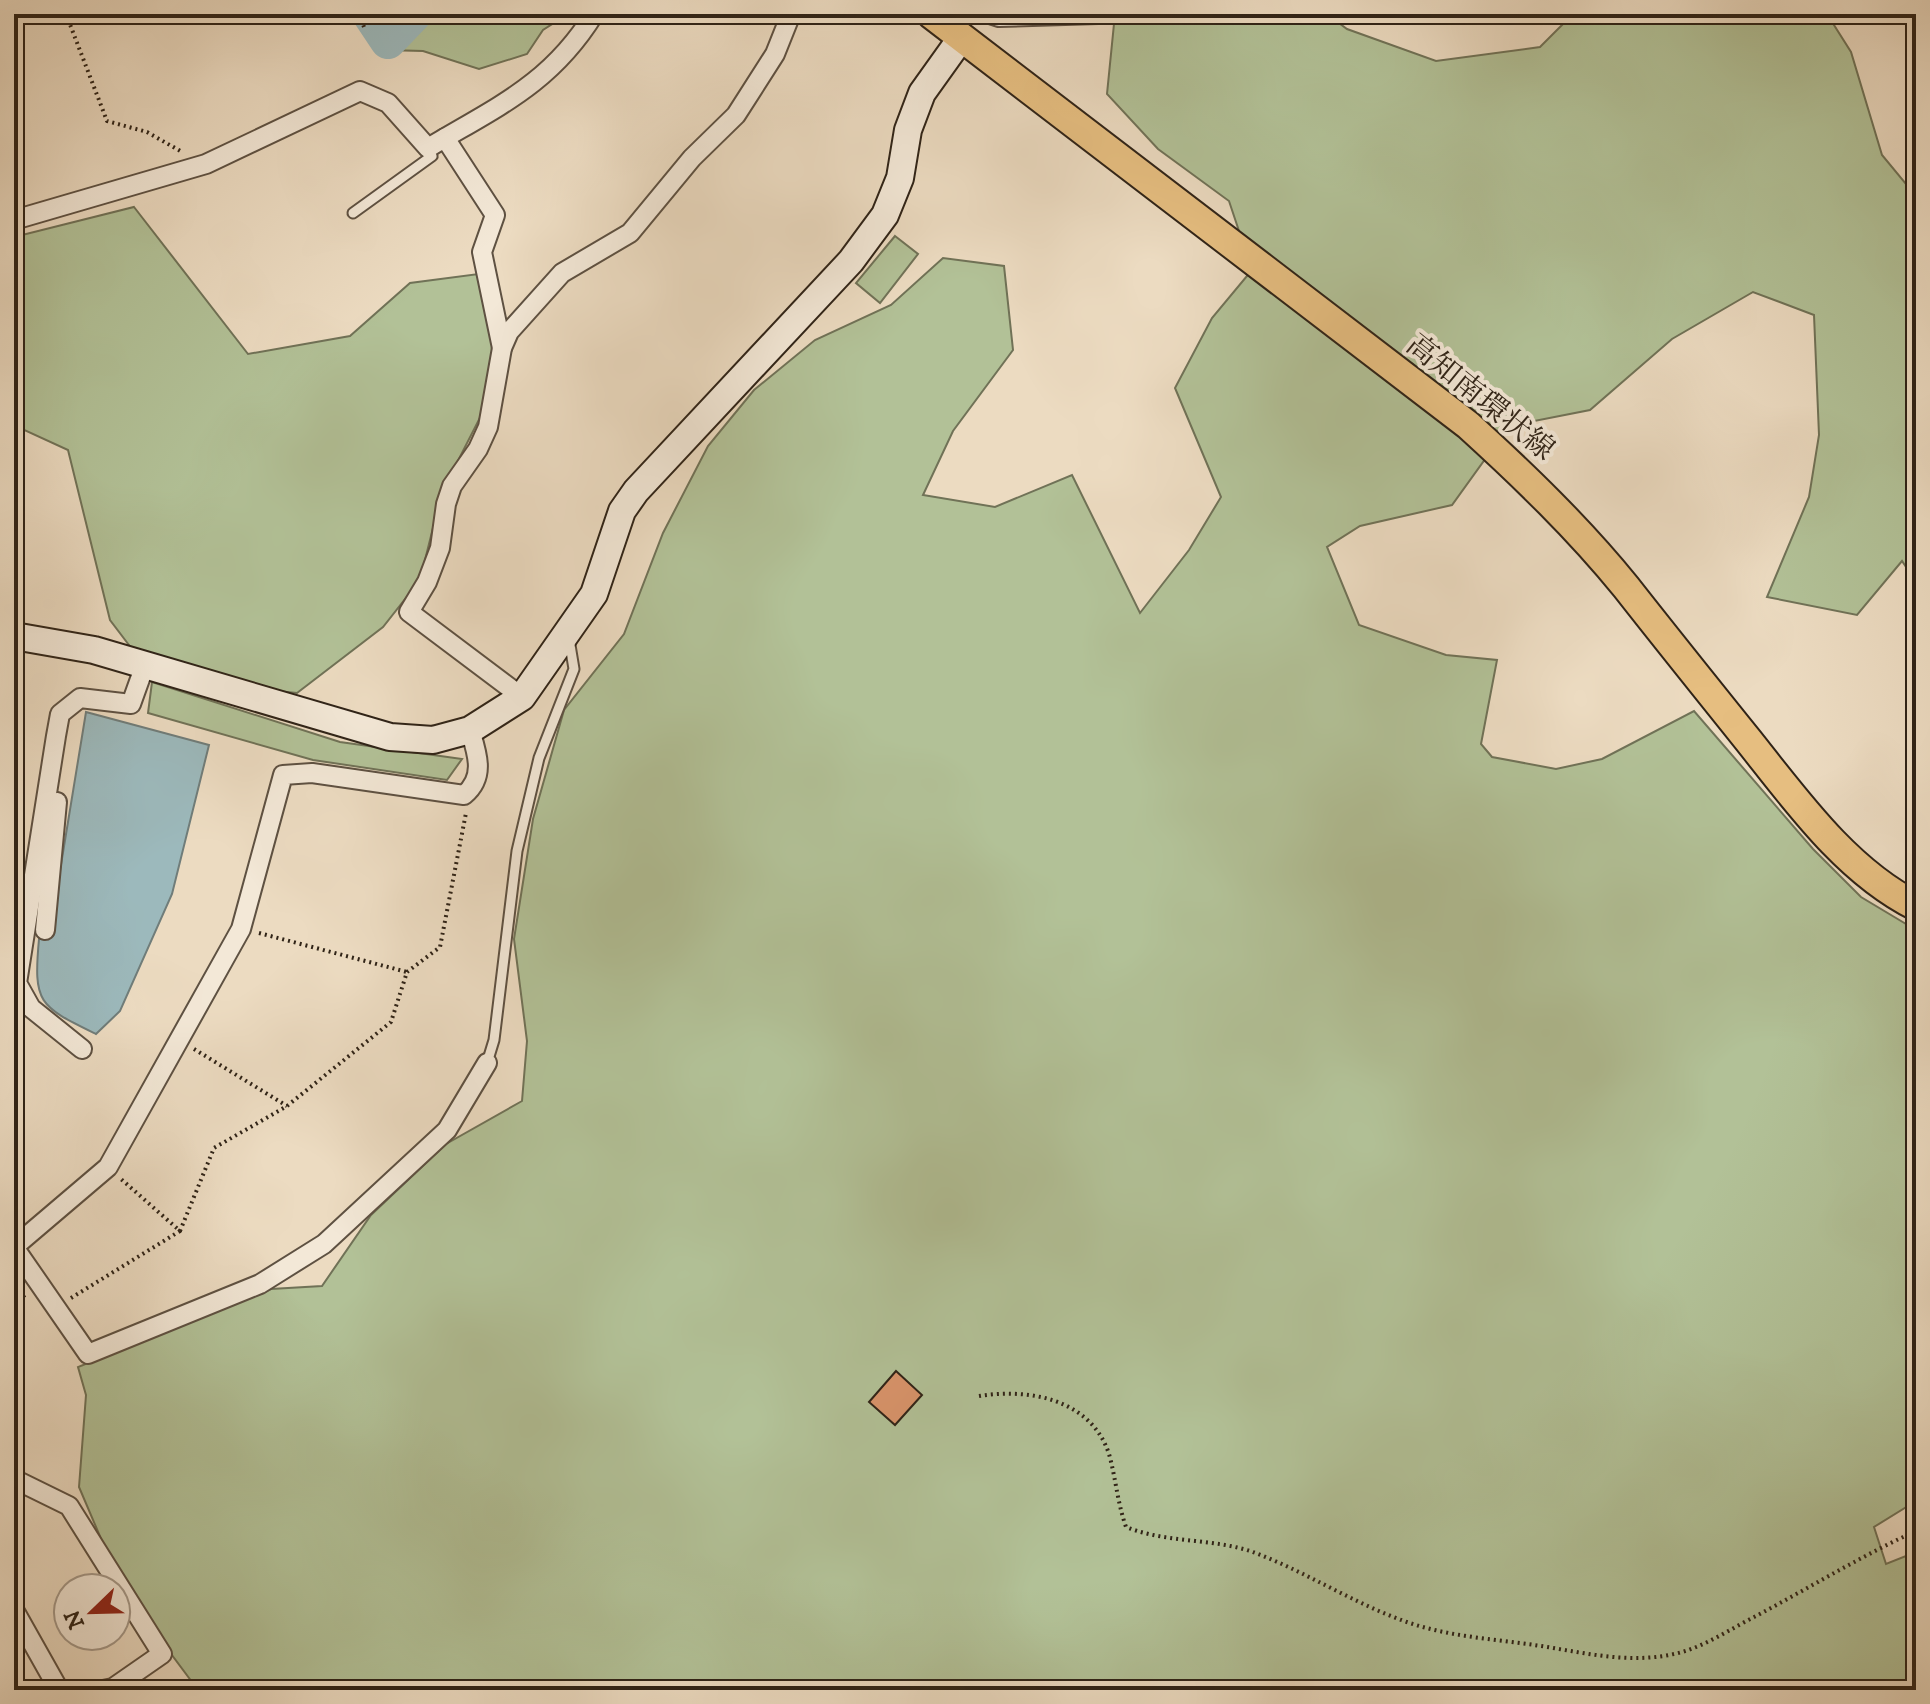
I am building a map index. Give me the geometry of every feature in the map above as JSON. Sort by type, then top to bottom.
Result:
[{"type":"main road","name":"高知南環状線","points":[[931,14],[1468,425],[1535,485],[1622,583],[1797,801],[1851,858],[1899,897],[1916,906]]},
{"type":"street","points":[[14,220],[206,164],[360,91],[388,103],[428,148],[538,82],[568,51],[594,14]]},
{"type":"street","points":[[522,697],[409,612],[427,582],[440,548],[446,504],[452,486],[478,449],[488,427],[502,348],[509,332],[562,273],[630,233],[692,158],[736,115],[775,54],[791,14]]},
{"type":"street","points":[[990,14],[1061,17],[1098,14]]},
{"type":"street","points":[[14,636],[81,647],[390,737],[433,740],[470,730],[522,697],[603,578],[622,511],[636,491],[851,261],[885,215],[900,178],[908,130],[922,93],[962,37]]},
{"type":"street","points":[[445,138],[495,215],[482,252],[502,348]]},
{"type":"street","points":[[82,1049],[31,1008],[17,983],[56,736],[60,714],[80,698],[131,704],[145,665]]},
{"type":"street","points":[[470,730],[480,759],[471,790],[464,795],[312,773],[283,775],[241,929],[108,1167],[14,1247],[88,1354],[260,1284],[324,1244],[447,1130],[487,1063]]},
{"type":"street","points":[[45,930],[63,739],[56,736]]},
{"type":"street","points":[[14,1479],[69,1506],[162,1654],[113,1688],[103,1690]]},
{"type":"street","points":[[14,1610],[59,1690]]},
{"type":"lane","points":[[353,213],[432,156],[428,148]]},
{"type":"lane","points":[[487,1063],[494,1040],[517,851],[539,758],[574,669],[567,631]]},
{"type":"path","points":[[66,14],[107,121],[147,132],[206,164]]},
{"type":"path","points":[[359,14],[364,27]]},
{"type":"path","points":[[56,1308],[180,1231],[214,1148],[287,1106],[391,1022],[407,972],[440,947],[471,790]]},
{"type":"path","points":[[241,929],[407,972]]},
{"type":"path","points":[[179,1039],[287,1106]]},
{"type":"path","points":[[108,1167],[180,1231]]},
{"type":"path","points":[[979,1396],[1007,1392],[1068,1404],[1095,1424],[1108,1452],[1114,1494],[1126,1527],[1165,1538],[1199,1539],[1245,1550],[1408,1622],[1478,1638],[1561,1651],[1642,1658],[1676,1654],[1735,1629],[1812,1588],[1870,1551],[1916,1531]]},
{"type":"green space","points":[[419,14],[568,14],[543,30],[527,54],[479,69],[423,51],[386,50],[411,27]]},
{"type":"green space","points":[[1122,14],[1327,14],[1347,29],[1436,61],[1540,47],[1573,14],[1827,14],[1851,52],[1882,155],[1916,196],[1916,582],[1902,561],[1857,615],[1767,597],[1809,497],[1819,435],[1814,315],[1753,292],[1672,339],[1590,410],[1509,426],[1452,505],[1360,526],[1327,547],[1359,625],[1446,655],[1497,660],[1481,744],[1492,757],[1556,769],[1602,759],[1694,711],[1813,849],[1861,897],[1916,930],[1916,1501],[1874,1527],[1886,1564],[1916,1552],[1916,1690],[198,1690],[132,1601],[132,1572],[115,1572],[79,1487],[86,1395],[78,1367],[271,1289],[322,1286],[371,1215],[446,1144],[522,1101],[527,1041],[514,939],[533,819],[564,710],[624,634],[663,533],[708,446],[754,390],[815,340],[891,305],[943,258],[1004,266],[1013,350],[953,431],[923,495],[995,507],[1072,475],[1140,613],[1189,550],[1221,497],[1175,388],[1212,318],[1252,270],[1229,201],[1158,149],[1107,94],[1114,24]]},
{"type":"green space","points":[[134,207],[248,354],[350,336],[410,283],[486,273],[497,326],[488,402],[442,492],[420,580],[383,627],[297,693],[267,690],[135,653],[110,620],[68,450],[18,427],[14,429],[14,237]]},
{"type":"green space","points":[[895,236],[918,254],[880,303],[856,283]]},
{"type":"green space","points":[[152,682],[340,742],[462,759],[447,780],[313,760],[148,713]]},
{"type":"water","points":[[86,712],[209,745],[172,894],[120,1011],[96,1034],[51,1009],[39,990],[37,977],[39,939],[49,938]]},
{"type":"building","points":[[896,1371],[922,1395],[895,1425],[869,1402]]},
{"type":"waterway","points":[[370,14],[388,41],[414,14]]}]
